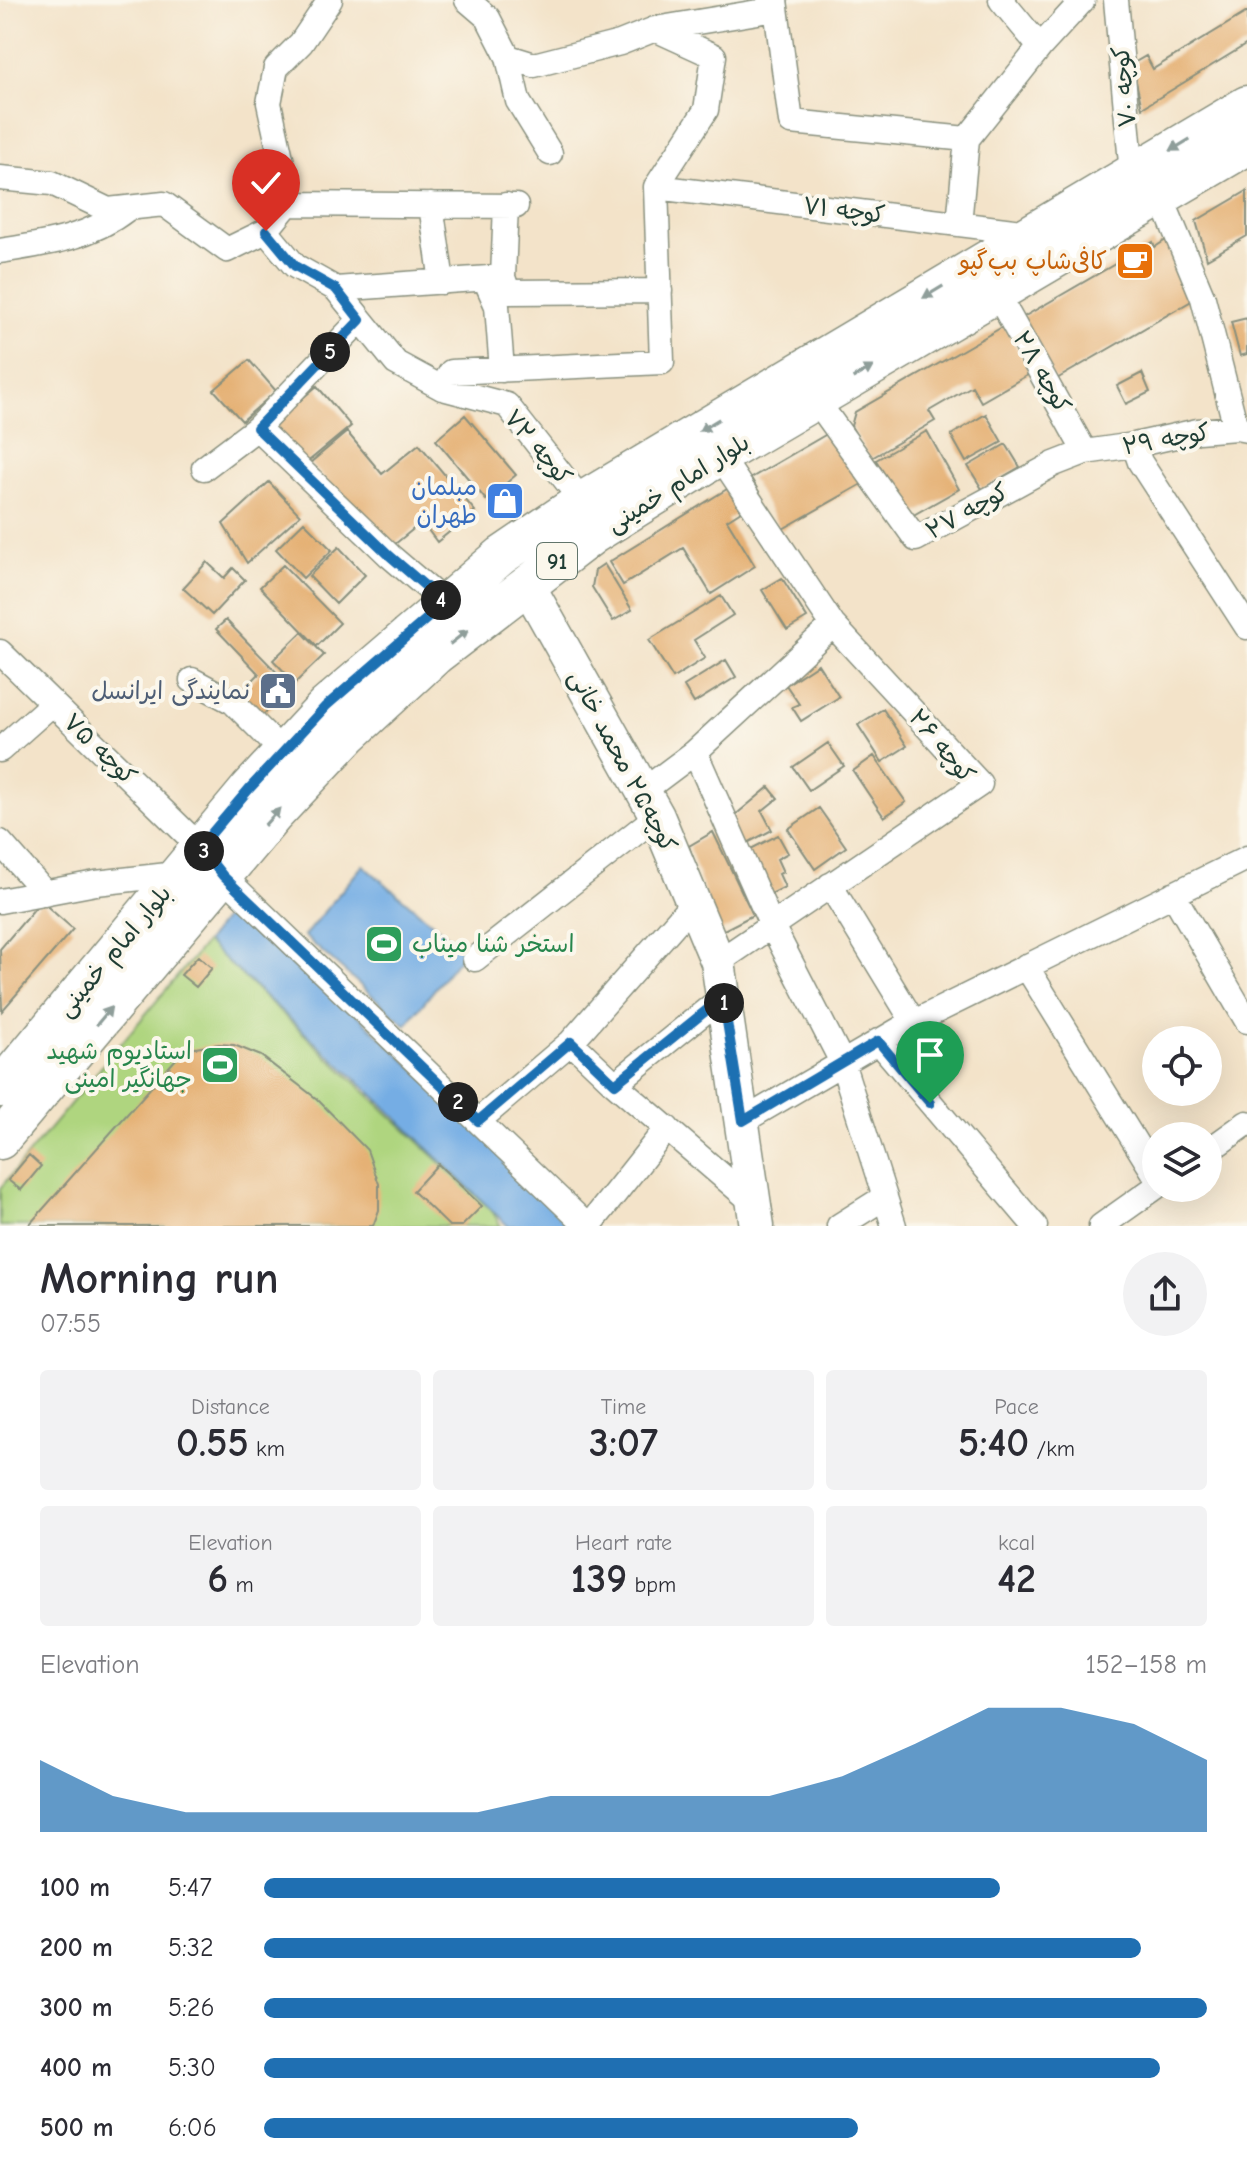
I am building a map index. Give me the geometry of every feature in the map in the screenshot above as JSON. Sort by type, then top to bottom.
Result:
[{"type":"main road","name":"بلوار امام خمینی","points":[[0,1088],[200,865],[273,816],[349,735],[436,655],[594,534],[720,456],[997,294],[1146,185],[1247,105]]},
{"type":"main road","name":"بلوار امام خمینی","points":[[0,1140],[283,752],[326,706],[501,556],[582,501],[1032,233],[1247,146]]},
{"type":"street","points":[[0,178],[52,183],[108,210],[164,204],[227,250],[266,231],[288,204],[269,103],[276,68],[301,43],[330,0]]},
{"type":"street","points":[[467,0],[488,18],[508,57],[518,101],[550,153]]},
{"type":"street","points":[[508,57],[534,65],[620,43],[655,29],[764,11],[773,0]]},
{"type":"street","points":[[773,0],[791,122],[967,139]]},
{"type":"street","points":[[1001,0],[1040,47]]},
{"type":"street","points":[[959,224],[967,139],[1040,47],[1083,0]]},
{"type":"street","name":"کوچه ۷۰","points":[[1116,0],[1146,185],[1203,298],[1241,429]]},
{"type":"street","points":[[442,388],[451,372],[662,362],[656,187],[706,110],[714,56],[655,29]]},
{"type":"street","name":"کوچه ۷۱","points":[[656,187],[1032,233]]},
{"type":"street","points":[[288,204],[511,206],[494,278],[502,370]]},
{"type":"street","points":[[431,205],[442,282]]},
{"type":"street","points":[[0,251],[65,240],[111,222],[129,207]]},
{"type":"street","points":[[266,231],[295,266],[336,289],[494,278],[508,292],[660,291]]},
{"type":"street","name":"کوچه ۷۲","points":[[336,289],[396,363],[442,388],[507,405],[582,501]]},
{"type":"street","name":"کوچه ۲۸","points":[[997,294],[1085,452]]},
{"type":"street","points":[[204,468],[257,428],[360,320]]},
{"type":"street","name":"کوچه ۲۷","points":[[816,400],[916,539],[1054,464],[1085,452]]},
{"type":"street","points":[[257,428],[390,556],[445,603]]},
{"type":"street","name":"کوچه ۲۹","points":[[1085,452],[1198,431],[1241,429]]},
{"type":"street","points":[[1134,445],[1140,462],[1247,627]]},
{"type":"street","name":"کوچه ۲۶","points":[[718,962],[980,784],[833,625],[720,456]]},
{"type":"street","name":"کوچه۲۵ محمد خانی","points":[[527,584],[650,804],[718,962],[757,1216]]},
{"type":"street","points":[[475,959],[650,804],[695,752],[833,625]]},
{"type":"street","name":"کوچه ۷۵","points":[[0,652],[53,703],[200,865],[588,1226]]},
{"type":"street","points":[[192,680],[233,702],[283,752]]},
{"type":"street","points":[[0,750],[53,703]]},
{"type":"street","points":[[695,752],[771,924],[842,1062],[894,1226]]},
{"type":"street","points":[[0,842],[45,893]]},
{"type":"street","points":[[743,1121],[878,1041],[1247,858]]},
{"type":"street","points":[[0,901],[200,865]]},
{"type":"street","points":[[830,885],[914,1023]]},
{"type":"street","points":[[1173,894],[1247,1021]]},
{"type":"street","points":[[478,1121],[571,1042],[693,903]]},
{"type":"street","points":[[1026,966],[1142,1153]]},
{"type":"street","points":[[615,1084],[723,997]]},
{"type":"street","points":[[878,1041],[1035,1226]]},
{"type":"street","points":[[571,1042],[667,1128],[757,1216]]},
{"type":"street","points":[[1222,1141],[1247,1123]]},
{"type":"street","points":[[588,1226],[667,1128]]},
{"type":"street","points":[[839,1226],[885,1197]]},
{"type":"street","points":[[1101,1226],[1142,1197]]},
{"type":"green space","name":"استادیوم شهید جهانگیر امینی","points":[[206,942],[492,1211],[501,1226],[0,1226],[0,1188]]},
{"type":"water","name":"استخر شنا میناب","points":[[363,865],[465,951],[406,1025],[304,936]]},
{"type":"water","points":[[238,901],[579,1226],[508,1226],[369,1091],[206,942]]},
{"type":"building","points":[[1247,12],[1247,44],[1142,108],[1132,64],[1146,56],[1153,69]]},
{"type":"building","points":[[1247,191],[1247,236],[1207,259],[1196,221]]},
{"type":"building","points":[[1169,238],[1193,300],[1055,380],[1020,319],[1153,242],[1155,247]]},
{"type":"building","points":[[1247,318],[1247,354],[1240,356],[1231,322]]},
{"type":"building","points":[[1004,326],[1031,373],[981,402],[972,386],[929,411],[935,421],[870,459],[851,426],[855,412]]},
{"type":"building","points":[[249,360],[276,391],[242,421],[214,390]]},
{"type":"building","points":[[1142,373],[1150,392],[1126,404],[1117,386]]},
{"type":"building","points":[[317,386],[351,426],[305,464],[272,424]]},
{"type":"building","points":[[986,414],[1002,442],[966,462],[951,435]]},
{"type":"building","points":[[465,415],[516,475],[486,500],[436,440]]},
{"type":"building","points":[[832,431],[862,484],[781,530],[751,478]]},
{"type":"building","points":[[927,431],[959,489],[910,517],[876,460]]},
{"type":"building","points":[[347,432],[382,474],[419,444],[475,511],[437,542],[422,522],[389,549],[310,463]]},
{"type":"building","points":[[1006,444],[1020,467],[982,489],[968,466]]},
{"type":"building","points":[[269,482],[300,515],[247,563],[223,524]]},
{"type":"building","points":[[727,489],[741,511],[727,520],[755,566],[711,594],[683,548],[623,585],[609,562]]},
{"type":"building","points":[[304,522],[332,550],[303,578],[276,549]]},
{"type":"building","points":[[339,547],[365,575],[336,604],[309,576]]},
{"type":"building","points":[[207,562],[224,578],[233,568],[245,580],[212,615],[183,588]]},
{"type":"building","points":[[604,564],[632,610],[613,621],[592,587],[595,570]]},
{"type":"building","points":[[283,565],[340,623],[317,646],[260,587]]},
{"type":"building","points":[[782,578],[807,618],[787,630],[762,590]]},
{"type":"building","points":[[721,596],[733,615],[694,640],[705,658],[673,678],[649,640]]},
{"type":"building","points":[[226,620],[291,687],[257,721],[235,698],[259,674],[216,629]]},
{"type":"building","points":[[302,632],[324,655],[295,683],[273,660]]},
{"type":"building","points":[[726,660],[736,677],[694,703],[684,686]]},
{"type":"building","points":[[818,664],[839,697],[801,721],[792,707],[799,704],[786,685]]},
{"type":"building","points":[[883,709],[907,746],[882,762],[858,725]]},
{"type":"building","points":[[828,743],[844,766],[809,790],[793,767]]},
{"type":"building","points":[[874,756],[906,802],[884,817],[853,771]]},
{"type":"building","points":[[769,787],[778,798],[762,811],[772,830],[740,847],[727,822]]},
{"type":"building","points":[[819,808],[846,847],[815,869],[788,829]]},
{"type":"building","points":[[713,832],[753,915],[718,933],[689,846]]},
{"type":"building","points":[[778,835],[788,853],[777,859],[785,887],[765,897],[743,853]]},
{"type":"building","points":[[41,901],[73,929],[2,1011],[0,949]]},
{"type":"building","points":[[198,956],[212,968],[196,987],[181,975]]},
{"type":"building","points":[[219,1044],[234,1045],[261,1056],[317,1099],[367,1150],[379,1184],[379,1210],[373,1226],[28,1226],[184,1050]]},
{"type":"building","points":[[29,1155],[41,1166],[21,1190],[8,1180]]},
{"type":"building","points":[[438,1164],[482,1206],[462,1226],[449,1226],[413,1191]]},
{"type":"place","name":"کافی‌شاپ بپ‌گپو","points":[[1135,261]]},
{"type":"place","name":"مبلمان طهران","points":[[505,501]]},
{"type":"place","name":"نمایندگی ایرانسل","points":[[278,691]]},
{"type":"place","name":"استخر شنا میناب","points":[[384,944]]},
{"type":"place","name":"استادیوم شهید جهانگیر امینی","points":[[220,1065]]},
{"type":"route","points":[[266,231],[295,266],[336,289],[360,320],[257,428],[390,556],[445,603],[326,706],[200,847],[223,876],[478,1121],[571,1042],[615,1084],[723,997],[743,1121],[878,1041],[930,1103]]}]
